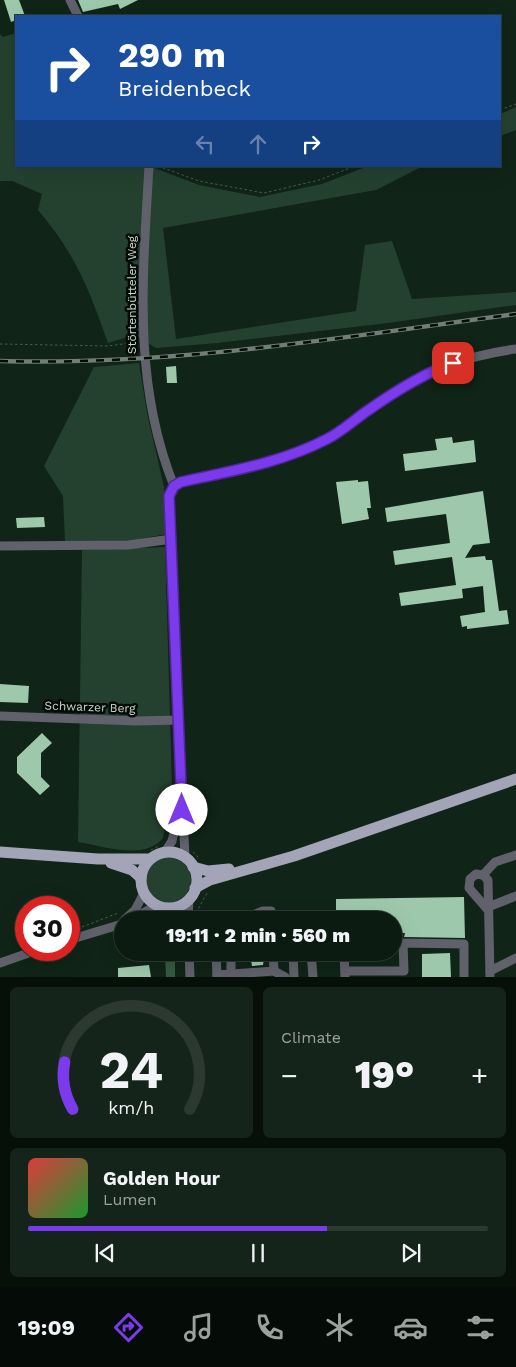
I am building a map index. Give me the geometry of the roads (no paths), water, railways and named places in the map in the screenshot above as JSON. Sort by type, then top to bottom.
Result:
[{"type":"main road","points":[[193,868],[209,875],[294,856],[516,779]]},
{"type":"main road","points":[[0,852],[98,858],[151,855],[165,852],[179,854],[193,868],[196,878],[192,893]]},
{"type":"main road","points":[[151,855],[141,878],[144,893],[157,908],[180,905],[209,875]]},
{"type":"main road","points":[[98,858],[124,867],[141,878]]},
{"type":"street","points":[[70,0],[78,15]]},
{"type":"street","name":"Störtenbütteler Weg","points":[[148,167],[142,341],[152,411],[174,486],[169,496],[182,786],[182,843],[185,858]]},
{"type":"street","points":[[174,486],[181,482],[266,464],[291,456],[328,438],[392,393],[420,377],[464,359],[516,349]]},
{"type":"street","points":[[1,546],[128,545],[172,539]]},
{"type":"street","name":"Schwarzer Berg","points":[[0,716],[137,721],[179,720]]},
{"type":"street","name":"Störtenbütteler Weg","points":[[165,852],[172,840],[182,786]]},
{"type":"street","points":[[483,875],[495,862],[516,855]]},
{"type":"street","points":[[488,908],[469,886],[472,876],[476,874],[483,875],[488,880],[490,974],[516,958]]},
{"type":"street","points":[[134,911],[144,893]]},
{"type":"street","points":[[186,911],[192,893]]},
{"type":"street","points":[[488,908],[516,896]]},
{"type":"street","points":[[150,911],[157,908],[165,911]]},
{"type":"street","points":[[80,937],[104,930],[114,924]]},
{"type":"street","points":[[344,961],[345,974],[404,971],[403,943],[464,944],[464,977]]},
{"type":"street","points":[[0,963],[15,958]]},
{"type":"street","points":[[189,961],[190,977]]},
{"type":"street","points":[[216,961],[217,976],[274,971],[285,977]]},
{"type":"street","points":[[230,961],[231,974]]},
{"type":"street","points":[[273,961],[274,971]]},
{"type":"street","points":[[293,961],[294,977]]},
{"type":"street","points":[[312,961],[313,977]]},
{"type":"railway","points":[[0,361],[130,359],[194,354],[259,348],[516,314]]}]
